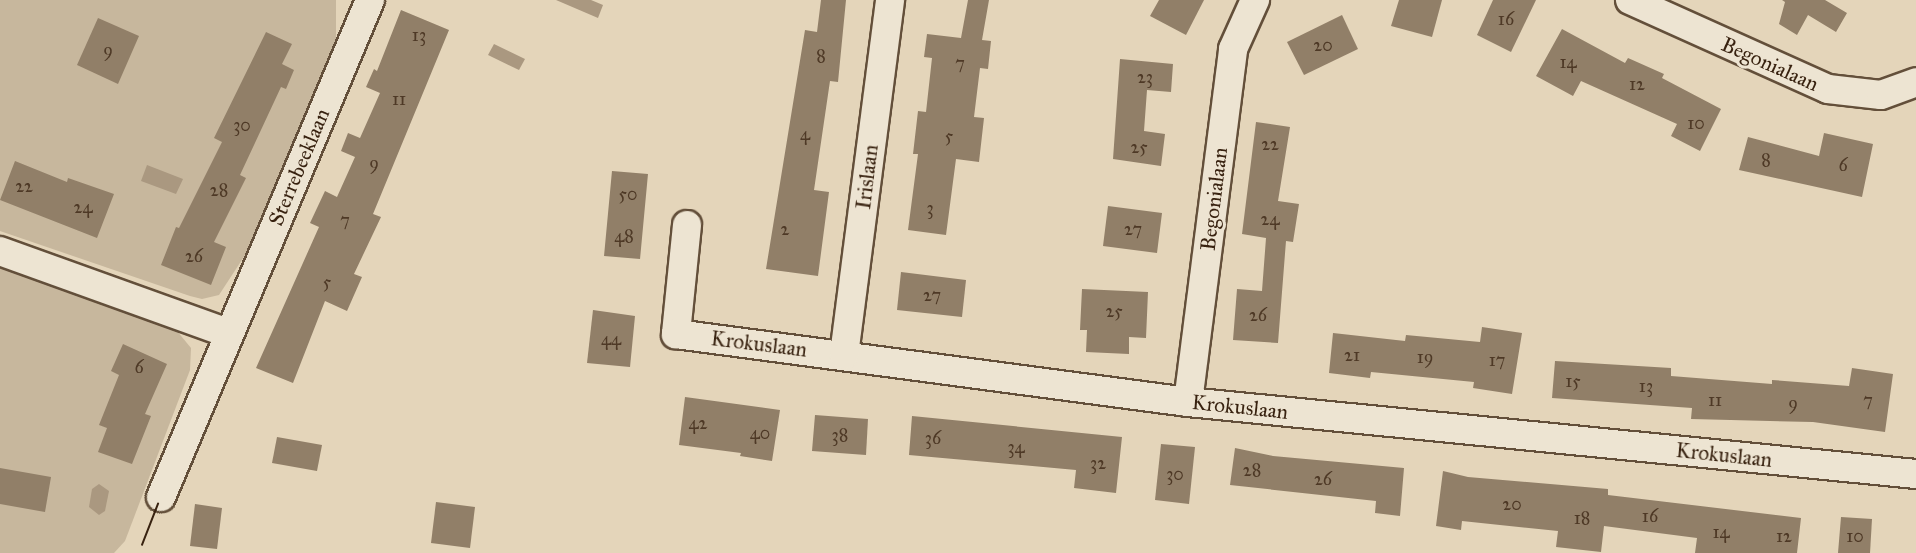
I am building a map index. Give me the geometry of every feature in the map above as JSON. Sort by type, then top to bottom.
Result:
[{"type":"street","name":"Sterrebeeklaan","points":[[161,497],[228,333],[370,0]]},
{"type":"street","name":"Irislaan","points":[[844,355],[890,0]]},
{"type":"street","name":"Begonialaan","points":[[1188,402],[1233,50],[1256,0]]},
{"type":"street","name":"Begonialaan","points":[[1630,0],[1828,89],[1875,95],[1916,82]]},
{"type":"street","name":"Krokuslaan","points":[[687,225],[676,334],[1188,402],[1916,474]]},
{"type":"street","points":[[0,251],[228,333]]},
{"type":"shaded area","points":[[0,0],[336,0],[336,39],[249,249],[219,295],[202,299],[190,296],[0,231]]},
{"type":"shaded area","points":[[556,0],[591,0],[603,5],[598,18]]},
{"type":"shaded area","points":[[494,44],[525,59],[519,70],[488,55]]},
{"type":"shaded area","points":[[147,165],[183,179],[176,194],[141,181]]},
{"type":"shaded area","points":[[0,268],[143,316],[177,331],[191,348],[190,370],[125,541],[114,553],[0,553]]},
{"type":"shaded area","points":[[99,484],[109,491],[105,511],[99,515],[89,507],[92,489]]},
{"type":"building","points":[[821,0],[846,0],[838,82],[830,81],[814,190],[829,192],[818,276],[766,269],[805,30],[817,32]]},
{"type":"building","points":[[968,0],[989,0],[982,40],[991,41],[988,69],[980,68],[974,117],[984,118],[979,162],[956,159],[946,235],[908,230],[918,154],[913,154],[918,111],[926,112],[932,58],[924,57],[927,34],[961,38]]},
{"type":"building","points":[[1159,0],[1204,0],[1186,35],[1150,16]]},
{"type":"building","points":[[1399,0],[1442,0],[1432,37],[1391,26]]},
{"type":"building","points":[[1493,0],[1536,0],[1511,52],[1477,35]]},
{"type":"building","points":[[1782,0],[1825,0],[1847,13],[1836,32],[1808,15],[1797,35],[1779,24],[1785,2]]},
{"type":"building","points":[[401,10],[449,30],[373,214],[381,217],[354,274],[362,277],[347,311],[325,301],[293,383],[256,368],[319,227],[310,223],[325,191],[337,197],[355,157],[341,151],[348,133],[360,138],[380,93],[366,87],[374,69],[377,71]]},
{"type":"building","points":[[1342,15],[1358,49],[1304,75],[1287,42]]},
{"type":"building","points":[[98,18],[139,36],[118,84],[77,65]]},
{"type":"building","points":[[1562,29],[1625,63],[1628,58],[1664,74],[1662,78],[1721,109],[1700,151],[1671,136],[1677,124],[1581,81],[1573,96],[1536,76]]},
{"type":"building","points":[[266,32],[292,44],[282,64],[294,70],[286,89],[281,87],[240,175],[246,178],[214,242],[226,247],[211,285],[161,265],[176,227],[179,228],[222,142],[214,138]]},
{"type":"building","points":[[1120,59],[1173,64],[1171,92],[1147,90],[1144,131],[1165,134],[1161,166],[1113,159]]},
{"type":"building","points":[[1256,122],[1290,127],[1278,201],[1299,204],[1293,242],[1286,241],[1278,343],[1233,340],[1237,289],[1262,291],[1266,238],[1242,234]]},
{"type":"building","points":[[1824,133],[1873,144],[1862,197],[1739,170],[1748,137],[1819,156]]},
{"type":"building","points":[[15,161],[67,182],[68,178],[114,194],[97,238],[0,200]]},
{"type":"building","points":[[612,171],[648,174],[640,259],[604,256]]},
{"type":"building","points":[[1108,206],[1162,213],[1157,253],[1103,246]]},
{"type":"building","points":[[901,272],[966,280],[962,317],[897,310]]},
{"type":"building","points":[[1082,289],[1148,292],[1146,338],[1129,337],[1129,354],[1086,352],[1087,330],[1080,330]]},
{"type":"building","points":[[593,310],[635,316],[630,367],[587,363]]},
{"type":"building","points":[[1482,327],[1522,333],[1512,394],[1473,388],[1474,382],[1371,372],[1370,378],[1329,373],[1333,333],[1405,341],[1406,335],[1480,342]]},
{"type":"building","points":[[123,344],[167,364],[145,414],[151,416],[132,464],[98,452],[107,428],[99,425],[119,375],[111,371]]},
{"type":"building","points":[[1555,361],[1671,368],[1671,376],[1772,384],[1772,380],[1849,386],[1852,368],[1893,374],[1885,432],[1813,422],[1691,419],[1692,408],[1552,398]]},
{"type":"building","points":[[685,397],[780,410],[772,461],[740,456],[741,453],[679,445]]},
{"type":"building","points":[[815,415],[868,419],[866,455],[812,451]]},
{"type":"building","points":[[912,416],[1122,437],[1116,493],[1074,488],[1076,470],[909,455]]},
{"type":"building","points":[[277,437],[322,445],[317,471],[272,463]]},
{"type":"building","points":[[1161,444],[1195,447],[1189,504],[1155,500]]},
{"type":"building","points":[[1235,448],[1273,456],[1404,468],[1400,516],[1375,513],[1376,501],[1230,485]]},
{"type":"building","points":[[0,468],[51,477],[45,512],[0,504]]},
{"type":"building","points":[[1443,471],[1468,477],[1608,489],[1608,495],[1801,518],[1797,553],[1695,553],[1697,538],[1604,526],[1601,552],[1556,547],[1558,531],[1462,521],[1461,530],[1436,526]]},
{"type":"building","points":[[436,502],[475,507],[470,548],[431,543]]},
{"type":"building","points":[[195,504],[222,508],[217,549],[190,546]]},
{"type":"building","points":[[1841,517],[1872,519],[1870,553],[1838,553]]},
{"type":"tram line","points":[[142,545],[158,504]]}]
